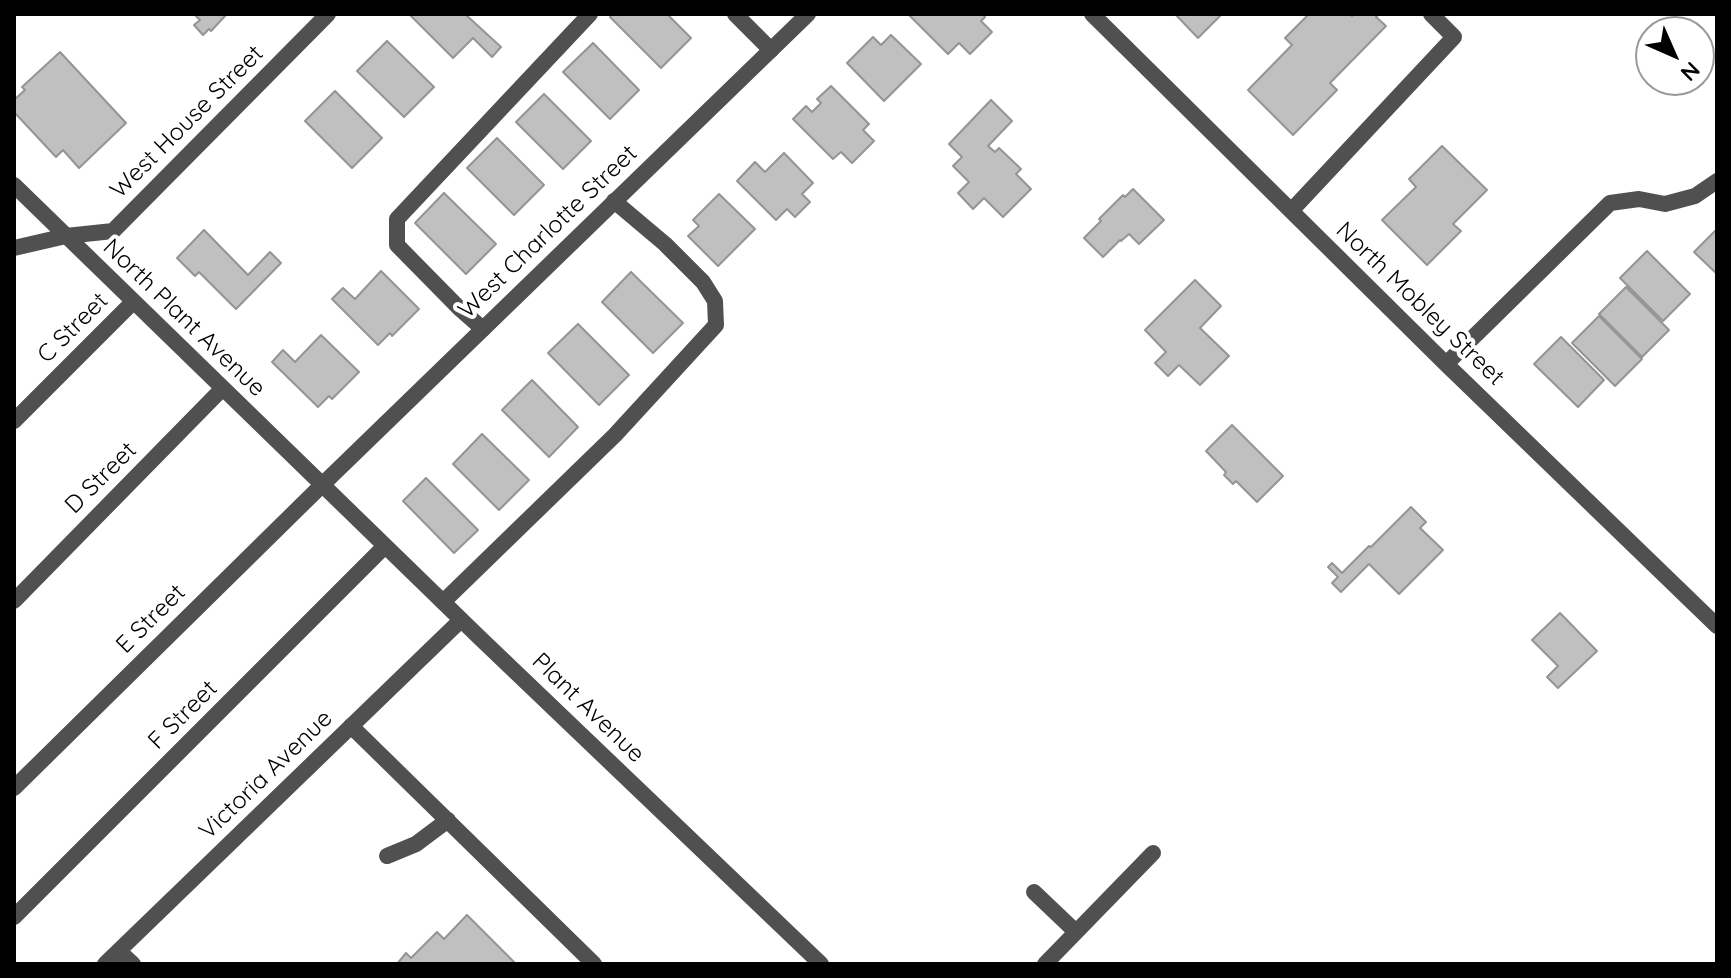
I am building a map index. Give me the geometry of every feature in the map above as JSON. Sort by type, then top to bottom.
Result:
[{"type":"street","name":"West House Street","points":[[14,248],[66,236],[113,231],[328,14]]},
{"type":"street","points":[[483,329],[397,245],[397,219],[590,14]]},
{"type":"street","points":[[735,14],[771,50]]},
{"type":"street","name":"West Charlotte Street","points":[[322,485],[808,14]]},
{"type":"street","name":"North Mobley Street","points":[[1092,14],[1446,364],[1717,626]]},
{"type":"street","points":[[1291,211],[1454,37],[1431,14]]},
{"type":"street","points":[[1446,364],[1610,203],[1639,199],[1665,204],[1695,196],[1717,181]]},
{"type":"street","name":"North Plant Avenue","points":[[14,185],[322,485]]},
{"type":"street","points":[[443,602],[615,435],[716,325],[715,301],[703,282],[665,244],[614,201]]},
{"type":"street","name":"C Street","points":[[14,421],[133,302]]},
{"type":"street","name":"D Street","points":[[14,601],[222,389]]},
{"type":"street","name":"Plant Avenue","points":[[322,485],[821,964]]},
{"type":"street","name":"E Street","points":[[14,788],[322,485]]},
{"type":"street","name":"F Street","points":[[14,917],[385,546]]},
{"type":"street","name":"Victoria Avenue","points":[[105,964],[461,620]]},
{"type":"street","points":[[351,726],[594,964]]},
{"type":"street","points":[[387,856],[416,844],[448,820]]},
{"type":"street","points":[[1051,962],[1153,853]]},
{"type":"street","points":[[1034,892],[1076,932]]},
{"type":"street","points":[[119,951],[133,964]]},
{"type":"building","points":[[194,14],[227,14],[203,35],[194,25],[200,20]]},
{"type":"building","points":[[409,14],[465,14],[501,47],[492,57],[473,38],[453,58]]},
{"type":"building","points":[[612,14],[667,14],[691,38],[661,68],[610,17]]},
{"type":"building","points":[[908,14],[983,14],[985,17],[981,21],[992,32],[970,54],[959,43],[948,54]]},
{"type":"building","points":[[1175,14],[1222,14],[1198,38]]},
{"type":"building","points":[[1309,14],[1379,14],[1376,17],[1386,26],[1330,83],[1337,90],[1293,135],[1248,90],[1292,45],[1285,38]]},
{"type":"building","points":[[891,35],[921,64],[884,101],[847,63],[873,37],[881,45]]},
{"type":"building","points":[[387,41],[434,87],[404,117],[357,71]]},
{"type":"building","points":[[593,43],[639,90],[610,119],[563,72]]},
{"type":"building","points":[[60,52],[126,123],[79,168],[63,150],[56,157],[14,112],[14,100],[25,90],[22,87]]},
{"type":"building","points":[[831,86],[869,124],[863,130],[874,141],[852,163],[841,152],[833,159],[793,119],[806,106],[812,112],[821,103],[817,99]]},
{"type":"building","points":[[335,91],[382,138],[352,168],[305,121]]},
{"type":"building","points":[[544,94],[591,141],[563,169],[516,122]]},
{"type":"building","points":[[991,100],[1012,121],[988,146],[995,152],[999,148],[1021,169],[1016,174],[1031,189],[1003,217],[984,198],[973,209],[958,193],[969,182],[953,166],[962,157],[949,144]]},
{"type":"building","points":[[497,138],[544,185],[514,215],[467,168]]},
{"type":"building","points":[[1442,146],[1487,190],[1453,224],[1461,231],[1427,265],[1382,220],[1416,187],[1409,179]]},
{"type":"building","points":[[784,153],[813,183],[802,194],[810,202],[795,217],[787,209],[776,220],[737,181],[755,162],[765,172]]},
{"type":"building","points":[[1133,189],[1164,220],[1139,244],[1129,234],[1103,257],[1084,238],[1123,195],[1125,197]]},
{"type":"building","points":[[444,193],[496,244],[466,274],[415,223]]},
{"type":"building","points":[[719,194],[755,229],[718,266],[688,236],[699,226],[693,220]]},
{"type":"building","points":[[1717,229],[1717,274],[1694,252]]},
{"type":"building","points":[[204,230],[248,275],[270,252],[281,263],[236,309],[199,272],[195,276],[177,258]]},
{"type":"building","points":[[1647,251],[1690,294],[1663,321],[1620,278]]},
{"type":"building","points":[[381,271],[419,309],[392,336],[390,333],[378,345],[332,299],[343,288],[355,299]]},
{"type":"building","points":[[631,272],[683,323],[653,353],[602,302]]},
{"type":"building","points":[[1195,280],[1221,306],[1200,328],[1229,356],[1200,385],[1179,365],[1168,376],[1155,363],[1166,352],[1145,330]]},
{"type":"building","points":[[1626,287],[1669,330],[1642,357],[1599,314]]},
{"type":"building","points":[[1599,316],[1642,359],[1615,386],[1572,343]]},
{"type":"building","points":[[578,324],[629,375],[599,405],[548,353]]},
{"type":"building","points":[[321,335],[359,372],[332,399],[329,396],[318,407],[272,362],[283,350],[295,362]]},
{"type":"building","points":[[1561,337],[1604,380],[1578,407],[1534,364]]},
{"type":"building","points":[[532,380],[578,427],[549,457],[502,410]]},
{"type":"building","points":[[1232,425],[1283,476],[1257,502],[1236,481],[1233,484],[1224,475],[1226,472],[1206,451]]},
{"type":"building","points":[[482,434],[529,480],[499,510],[453,464]]},
{"type":"building","points":[[426,478],[478,530],[454,553],[403,501]]},
{"type":"building","points":[[1411,507],[1426,522],[1420,528],[1443,550],[1399,594],[1369,564],[1341,592],[1332,583],[1338,577],[1328,567],[1332,563],[1342,573]]},
{"type":"building","points":[[1560,613],[1597,651],[1558,688],[1547,677],[1558,666],[1532,640]]},
{"type":"building","points":[[467,915],[516,964],[397,964],[406,953],[411,958],[437,932],[444,939]]}]
